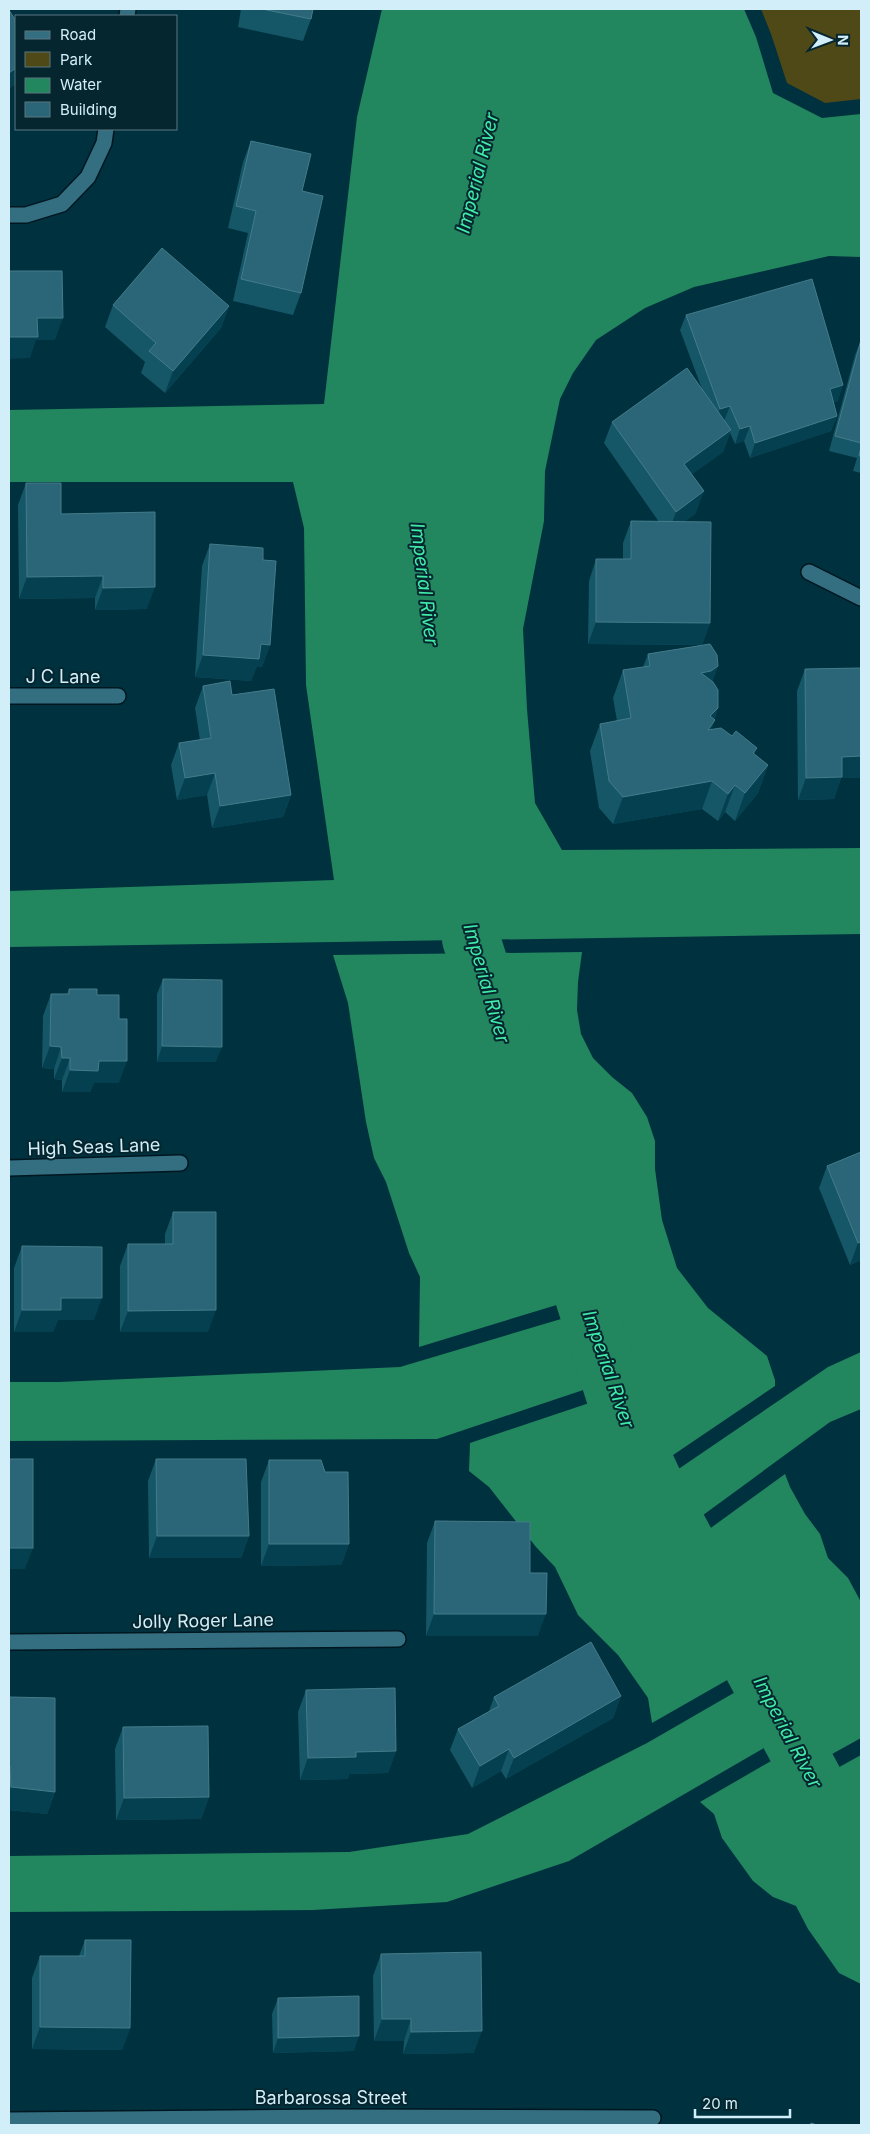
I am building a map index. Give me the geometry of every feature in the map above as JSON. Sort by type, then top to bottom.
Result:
[{"type":"street","points":[[9,215],[26,215],[62,204],[88,177],[104,143],[106,130]]},
{"type":"street","points":[[809,572],[861,598]]},
{"type":"street","name":"J C Lane","points":[[9,696],[118,696]]},
{"type":"street","name":"High Seas Lane","points":[[9,1168],[180,1163]]},
{"type":"street","name":"Jolly Roger Lane","points":[[9,1642],[398,1639]]},
{"type":"street","name":"Barbarossa Street","points":[[9,2120],[330,2116],[653,2118]]},
{"type":"green space","points":[[761,9],[861,9],[861,99],[825,103],[787,83]]},
{"type":"water","points":[[382,9],[744,9],[756,37],[773,93],[822,118],[861,114],[861,257],[829,256],[694,287],[645,308],[596,340],[573,373],[560,399],[545,471],[544,521],[523,629],[527,709],[535,803],[562,850],[861,848],[861,934],[9,947],[9,891],[334,880],[306,685],[304,528],[293,482],[9,482],[9,410],[324,404],[357,117]]},
{"type":"water","points":[[582,952],[577,1010],[581,1034],[593,1058],[632,1093],[647,1117],[655,1141],[655,1169],[662,1220],[677,1268],[708,1308],[767,1356],[775,1380],[775,1386],[645,1474],[640,1482],[641,1491],[666,1538],[674,1544],[683,1545],[690,1543],[785,1474],[805,1514],[820,1534],[828,1558],[848,1578],[861,1602],[861,1738],[805,1769],[798,1779],[800,1787],[842,1865],[851,1871],[861,1871],[861,1984],[839,1973],[808,1929],[796,1906],[773,1897],[753,1881],[722,1838],[714,1814],[700,1802],[797,1746],[803,1740],[802,1728],[772,1673],[765,1666],[750,1667],[652,1723],[648,1698],[618,1655],[578,1615],[555,1567],[536,1547],[489,1487],[469,1471],[470,1443],[616,1394],[623,1389],[626,1377],[603,1307],[598,1299],[583,1297],[419,1347],[420,1277],[409,1253],[386,1182],[374,1158],[366,1122],[348,1003],[333,955]]},
{"type":"water","points":[[588,1311],[610,1381],[437,1439],[9,1441],[9,1382],[59,1382],[400,1367]]},
{"type":"water","points":[[861,1352],[861,1409],[830,1422],[680,1532],[655,1485],[828,1367]]},
{"type":"water","points":[[758,1679],[788,1734],[569,1861],[447,1902],[313,1910],[9,1912],[9,1856],[349,1852],[468,1834],[647,1743]]},
{"type":"water","points":[[861,1755],[861,1856],[856,1859],[814,1781]]},
{"type":"building","points":[[262,9],[313,9],[311,19]]},
{"type":"building","points":[[9,10],[15,19],[15,69],[9,73]]},
{"type":"building","points":[[251,141],[311,154],[302,191],[323,196],[301,293],[241,279],[256,211],[236,206]]},
{"type":"building","points":[[162,248],[229,306],[173,371],[149,351],[156,343],[113,305]]},
{"type":"building","points":[[9,271],[62,271],[63,318],[37,318],[38,337],[9,337]]},
{"type":"building","points":[[812,279],[843,385],[830,389],[837,416],[755,443],[750,426],[740,429],[730,406],[720,409],[686,315]]},
{"type":"building","points":[[861,340],[861,443],[835,436]]},
{"type":"building","points":[[687,368],[731,430],[684,464],[704,491],[676,512],[612,422]]},
{"type":"building","points":[[26,483],[61,483],[61,514],[155,512],[155,587],[103,588],[103,576],[27,577]]},
{"type":"building","points":[[631,521],[711,522],[710,623],[596,622],[596,559],[631,559]]},
{"type":"building","points":[[210,544],[263,548],[263,560],[276,561],[270,645],[261,644],[259,659],[203,655]]},
{"type":"building","points":[[710,644],[717,655],[718,666],[711,671],[701,673],[713,682],[718,690],[718,708],[710,716],[715,720],[708,730],[721,728],[732,736],[736,731],[757,748],[753,753],[768,765],[745,793],[735,785],[728,794],[712,781],[623,797],[609,781],[600,724],[631,718],[623,670],[650,666],[648,654]]},
{"type":"building","points":[[861,668],[861,756],[842,757],[842,777],[806,778],[805,669]]},
{"type":"building","points":[[230,681],[232,695],[274,689],[291,795],[220,806],[215,773],[185,778],[179,743],[211,738],[203,686]]},
{"type":"building","points":[[163,979],[222,980],[222,1047],[162,1046]]},
{"type":"building","points":[[69,989],[97,989],[97,995],[119,995],[119,1019],[127,1019],[127,1061],[99,1061],[98,1071],[70,1070],[70,1058],[62,1058],[61,1047],[50,1046],[51,994],[69,994]]},
{"type":"building","points":[[861,1152],[861,1242],[858,1243],[827,1166]]},
{"type":"building","points":[[173,1212],[216,1212],[216,1310],[128,1311],[128,1244],[173,1244]]},
{"type":"building","points":[[22,1246],[102,1247],[102,1298],[61,1298],[61,1310],[22,1310]]},
{"type":"building","points":[[9,1459],[33,1459],[33,1548],[9,1548]]},
{"type":"building","points":[[156,1459],[246,1459],[249,1536],[157,1536]]},
{"type":"building","points":[[269,1460],[321,1460],[325,1472],[348,1472],[349,1544],[269,1544]]},
{"type":"building","points":[[435,1521],[530,1522],[530,1573],[547,1573],[546,1614],[434,1614]]},
{"type":"building","points":[[591,1642],[621,1696],[514,1758],[509,1749],[480,1766],[458,1729],[499,1706],[494,1697]]},
{"type":"building","points":[[395,1688],[396,1751],[356,1752],[356,1757],[308,1758],[306,1690]]},
{"type":"building","points":[[9,1697],[55,1698],[55,1792],[11,1787],[9,1766]]},
{"type":"building","points":[[208,1726],[209,1797],[124,1798],[123,1727]]},
{"type":"building","points":[[85,1940],[131,1940],[130,2028],[40,2027],[40,1956],[85,1956]]},
{"type":"building","points":[[481,1952],[482,2031],[411,2032],[411,2019],[382,2019],[381,1954]]},
{"type":"building","points":[[359,1996],[359,2036],[278,2038],[278,1998]]},
{"type":"waterway","name":"Imperial River","points":[[461,861],[471,939],[500,1029]]},
{"type":"waterway","name":"Imperial River","points":[[560,1221],[618,1405],[655,1485],[861,1868]]}]
